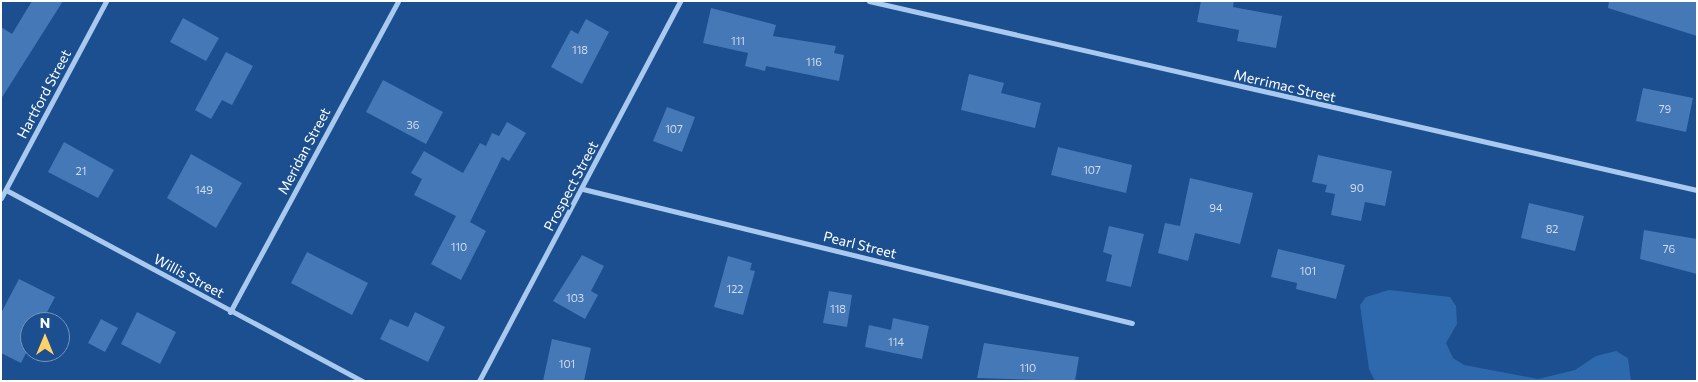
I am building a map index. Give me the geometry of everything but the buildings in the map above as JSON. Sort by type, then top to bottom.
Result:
[{"type":"street","name":"Hartford Street","points":[[1,198],[106,1]]},
{"type":"street","name":"Meridan Street","points":[[230,312],[398,1]]},
{"type":"street","name":"Prospect Street","points":[[479,381],[583,189],[680,1]]},
{"type":"street","name":"Merrimac Street","points":[[869,1],[1697,190]]},
{"type":"street","name":"Pearl Street","points":[[583,189],[1132,323]]},
{"type":"street","name":"Willis Street","points":[[6,190],[230,312],[362,381]]},
{"type":"shaded area","points":[[1389,290],[1450,297],[1456,306],[1457,324],[1446,343],[1453,358],[1464,365],[1538,379],[1575,370],[1596,356],[1616,351],[1628,358],[1631,381],[1375,381],[1369,369],[1360,305],[1366,297]]}]
